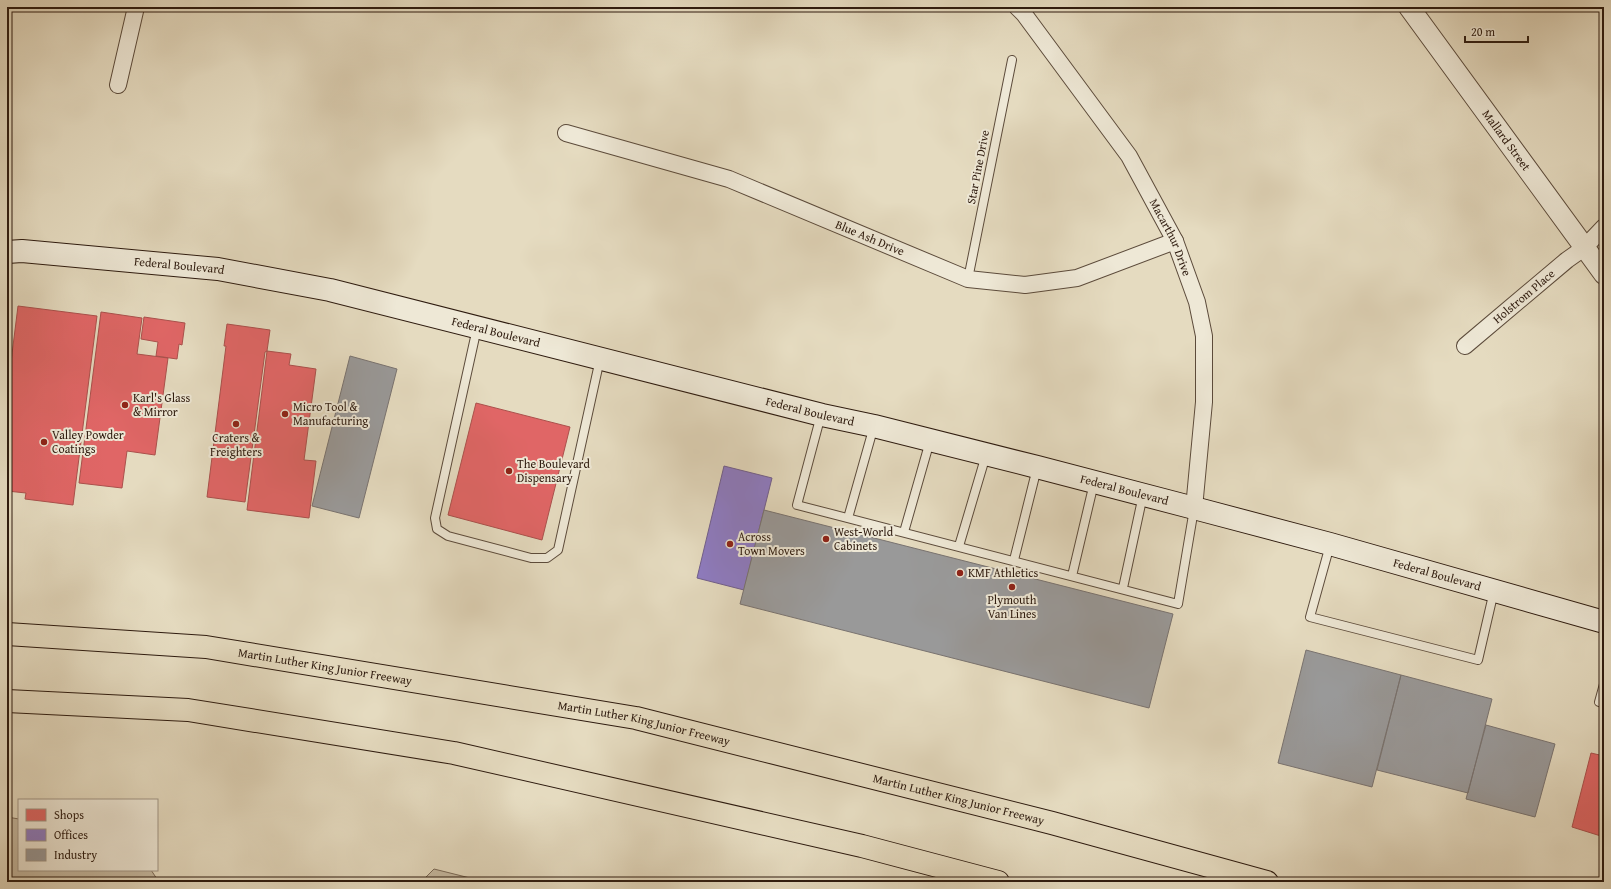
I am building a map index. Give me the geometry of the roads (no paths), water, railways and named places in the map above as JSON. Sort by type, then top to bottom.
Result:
[{"type":"highway","name":"Martin Luther King Junior Freeway","points":[[7,634],[206,647],[636,718],[1052,822],[1267,882]]},
{"type":"highway","points":[[7,701],[188,710],[454,753],[862,846],[998,882]]},
{"type":"main road","name":"Federal Boulevard","points":[[7,252],[22,251],[218,270],[330,290],[822,415],[874,426],[1037,467],[1330,544],[1604,622]]},
{"type":"street","points":[[118,85],[136,7]]},
{"type":"street","name":"Macarthur Drive","points":[[1017,7],[1024,14],[1129,156],[1175,241],[1197,302],[1204,336],[1204,402],[1194,508]]},
{"type":"street","name":"Mallard Street","points":[[1409,7],[1604,274]]},
{"type":"street","name":"Blue Ash Drive","points":[[566,133],[729,180],[968,279],[1024,285],[1077,278],[1175,241]]},
{"type":"street","name":"Holstrom Place","points":[[1465,346],[1567,260],[1584,248],[1604,227]]},
{"type":"lane","name":"Star Pine Drive","points":[[968,279],[1012,60]]},
{"type":"lane","points":[[477,328],[435,518],[438,529],[448,536],[531,558],[547,558],[558,550],[600,358]]},
{"type":"lane","points":[[822,415],[797,505],[1123,588],[1178,604],[1194,508]]},
{"type":"lane","points":[[848,518],[874,426]]},
{"type":"lane","points":[[904,532],[930,440]]},
{"type":"lane","points":[[959,546],[986,454]]},
{"type":"lane","points":[[1014,560],[1037,467]]},
{"type":"lane","points":[[1072,576],[1094,483]]},
{"type":"lane","points":[[1123,588],[1143,495]]},
{"type":"lane","points":[[1330,544],[1310,617],[1478,660],[1494,591]]},
{"type":"lane","points":[[1604,684],[1599,702],[1604,703]]},
{"type":"place","name":"Karl's Glass & Mirror","points":[[125,405]]},
{"type":"place","name":"Micro Tool & Manufacturing","points":[[285,414]]},
{"type":"place","name":"Craters & Freighters","points":[[236,424]]},
{"type":"place","name":"Valley Powder Coatings","points":[[44,442]]},
{"type":"place","name":"The Boulevard Dispensary","points":[[509,471]]},
{"type":"place","name":"West-World Cabinets","points":[[826,539]]},
{"type":"place","name":"Across Town Movers","points":[[730,544]]},
{"type":"place","name":"KMF Athletics","points":[[960,573]]},
{"type":"place","name":"Plymouth Van Lines","points":[[1012,587]]}]
